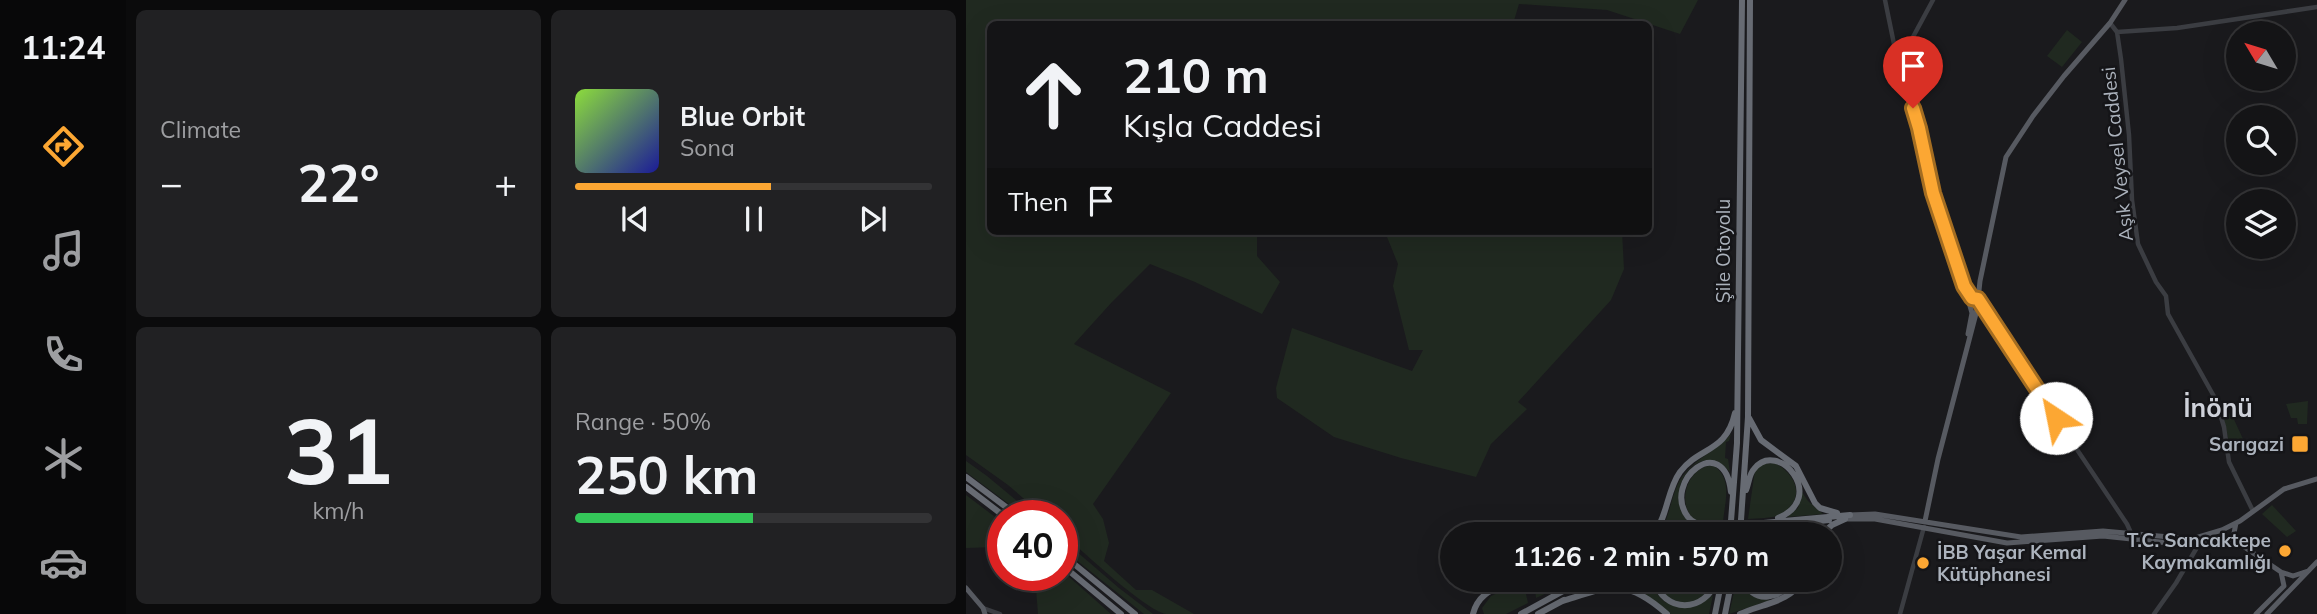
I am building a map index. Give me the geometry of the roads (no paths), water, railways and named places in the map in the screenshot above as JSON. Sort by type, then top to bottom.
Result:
[{"type":"highway","name":"Şile Otoyolu","points":[[1731,522],[1738,401],[1742,0]]},
{"type":"highway","name":"Şile Otoyolu","points":[[1741,522],[1748,417],[1750,2]]},
{"type":"highway","points":[[1662,522],[1679,472],[1726,436],[1733,423],[1738,401]]},
{"type":"highway","points":[[1748,417],[1761,440],[1796,466],[1815,503],[1847,517]]},
{"type":"highway","points":[[1743,495],[1757,465],[1772,460],[1785,464],[1797,480],[1799,495],[1790,512],[1775,522]]},
{"type":"highway","points":[[1693,522],[1683,508],[1683,487],[1691,471],[1704,463],[1718,464],[1729,476],[1733,502]]},
{"type":"highway","points":[[966,477],[997,500]]},
{"type":"highway","points":[[966,487],[987,503]]},
{"type":"highway","points":[[1793,522],[1847,517]]},
{"type":"highway","points":[[1838,522],[1847,517]]},
{"type":"highway","points":[[1078,567],[1135,614]]},
{"type":"highway","points":[[1078,578],[1121,614]]},
{"type":"highway","points":[[1563,601],[1589,591],[1615,587],[1640,594],[1667,614]]},
{"type":"highway","points":[[1473,614],[1478,601],[1487,592]]},
{"type":"highway","points":[[1480,614],[1479,607],[1487,592]]},
{"type":"highway","points":[[1521,614],[1561,592]]},
{"type":"highway","points":[[1538,614],[1579,592]]},
{"type":"highway","points":[[1658,592],[1664,599],[1686,608],[1705,600],[1711,592]]},
{"type":"highway","points":[[1715,614],[1718,592]]},
{"type":"highway","points":[[1725,614],[1729,592]]},
{"type":"highway","points":[[1752,592],[1767,597],[1783,592]]},
{"type":"highway","points":[[1740,614],[1783,599],[1793,592]]},
{"type":"main road","points":[[1924,524],[1962,370],[2006,157],[2017,138],[2064,76],[2110,23],[2125,0]]},
{"type":"main road","points":[[1964,286],[1974,302],[1984,311]]},
{"type":"main road","points":[[1847,517],[2021,537],[2103,531],[2192,539],[2211,535],[2236,523],[2284,489],[2317,478]]},
{"type":"main road","points":[[2236,523],[2234,534],[2237,542]]},
{"type":"main road","points":[[1924,524],[2007,543],[2103,536],[2188,545],[2226,538],[2237,542],[2281,572],[2293,576],[2308,571]]},
{"type":"main road","points":[[2127,524],[2128,533]]},
{"type":"main road","points":[[2078,538],[2098,533],[2128,533]]},
{"type":"main road","points":[[2267,614],[2317,562]]},
{"type":"main road","points":[[2256,614],[2284,586],[2281,572]]},
{"type":"main road","points":[[966,588],[984,611]]},
{"type":"street","points":[[1885,0],[1894,44],[1919,128],[1933,193],[1964,286]]},
{"type":"street","points":[[1900,62],[1933,0]]},
{"type":"street","points":[[2110,23],[2117,32],[2177,27],[2317,7]]},
{"type":"street","name":"Aşık Veysel Caddesi","points":[[2117,32],[2138,244],[2156,282],[2166,296],[2168,314],[2216,400],[2224,427],[2229,462],[2253,511]]},
{"type":"street","points":[[1984,311],[2127,524]]},
{"type":"street","points":[[1900,614],[1924,524]]},
{"type":"street","points":[[2154,614],[2199,544]]},
{"type":"street","points":[[984,611],[1000,614]]},
{"type":"place","name":"Sarıgazi","points":[[2300,444]]},
{"type":"place","name":"T.C. Sancaktepe Kaymakamlığı","points":[[2285,551]]},
{"type":"place","name":"İBB Yaşar Kemal Kütüphanesi","points":[[1923,563]]},
{"type":"district","name":"İnönü","points":[[2218,408]]}]
